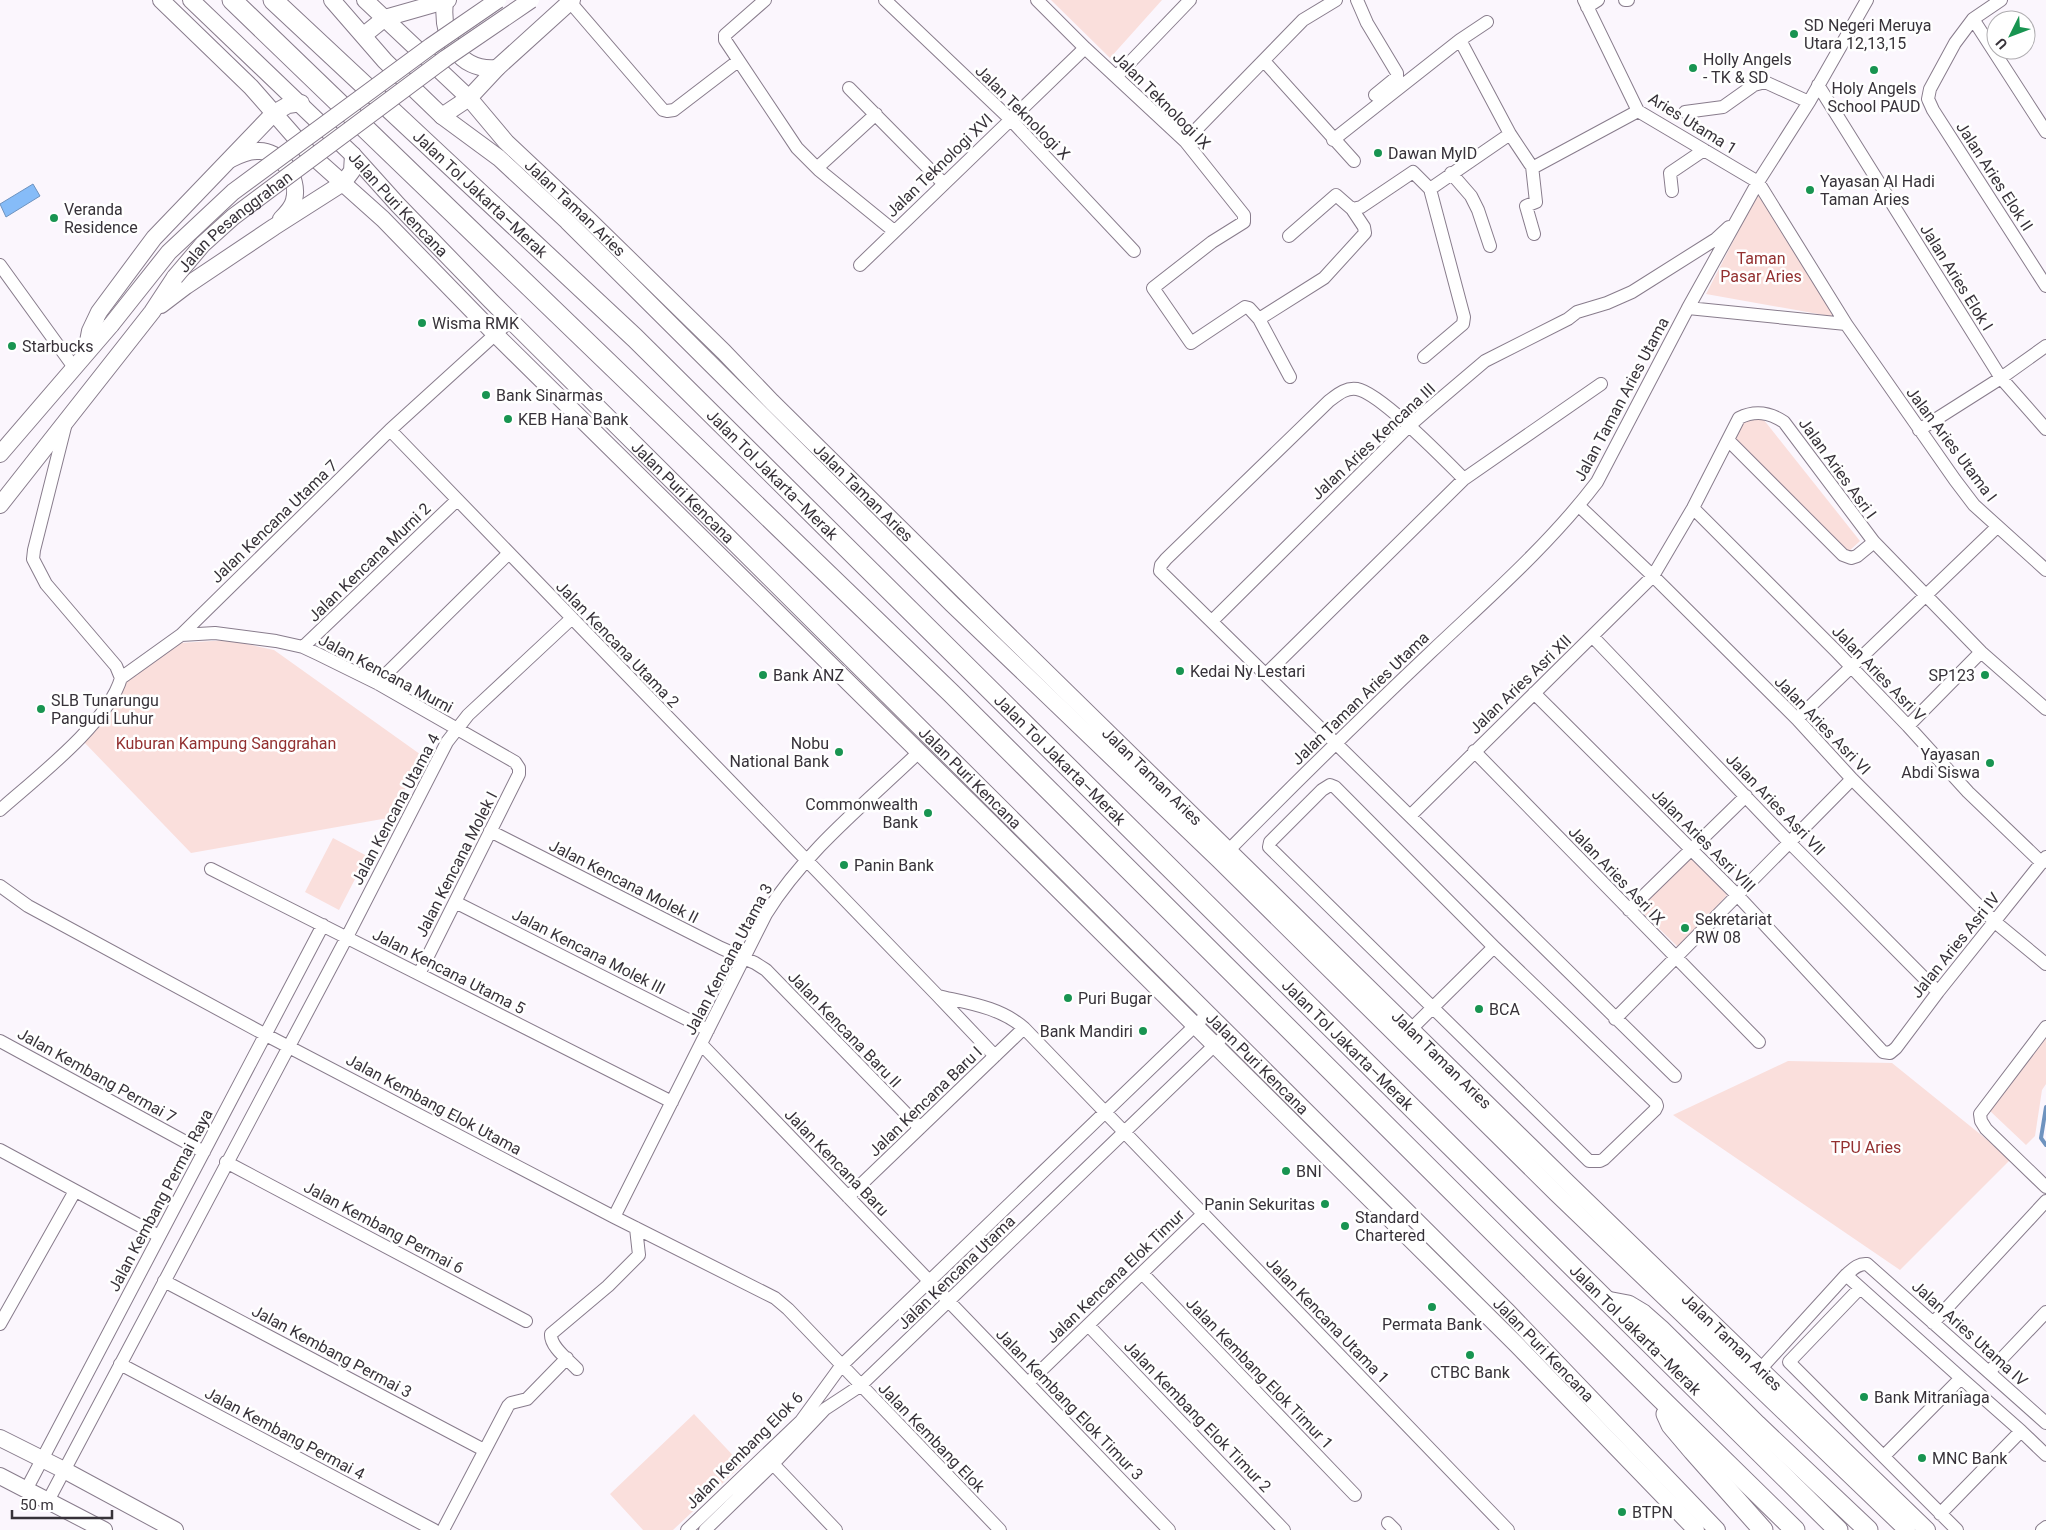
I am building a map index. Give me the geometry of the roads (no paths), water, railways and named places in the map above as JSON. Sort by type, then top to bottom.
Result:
[{"type":"highway","name":"Jalan Tol Jakarta–Merak","points":[[232,0],[951,693],[1654,1392],[1796,1530]]},
{"type":"highway","name":"Jalan Tol Jakarta–Merak","points":[[272,0],[635,338],[1838,1530]]},
{"type":"highway","points":[[1606,1301],[1628,1305],[1643,1314],[1756,1425],[1868,1530]]},
{"type":"highway","points":[[1654,1392],[1671,1426],[1763,1530]]},
{"type":"main road","name":"Jalan Puri Kencana","points":[[161,0],[251,87],[308,152],[383,219],[495,334],[920,752],[1517,1345],[1696,1530]]},
{"type":"main road","name":"Jalan Puri Kencana","points":[[191,0],[353,155],[510,321],[1509,1313],[1717,1530]]},
{"type":"main road","name":"Jalan Taman Aries","points":[[332,0],[385,61],[442,116],[499,158],[766,407],[830,471],[897,550],[952,604],[1224,855]]},
{"type":"main road","name":"Jalan Taman Aries","points":[[365,0],[469,98],[506,142],[724,352],[766,407]]},
{"type":"main road","name":"Jalan Pesanggrahan","points":[[0,454],[73,366],[111,325],[169,252],[233,192],[498,0]]},
{"type":"main road","name":"Jalan Pesanggrahan","points":[[0,505],[152,312],[175,277],[203,244],[233,217],[446,58],[531,0]]},
{"type":"main road","points":[[364,35],[385,18],[446,1],[445,30],[451,44],[471,64],[485,70],[497,68]]},
{"type":"main road","points":[[442,116],[469,98],[497,68],[571,1]]},
{"type":"main road","points":[[86,352],[90,332],[99,312],[154,238],[274,113],[288,105],[301,104]]},
{"type":"main road","points":[[227,161],[242,153],[258,150],[275,156],[288,167],[294,183],[294,200],[286,214],[274,226]]},
{"type":"main road","points":[[152,312],[186,286],[274,226],[342,183],[352,171],[353,155]]},
{"type":"main road","name":"Jalan Taman Aries","points":[[830,471],[910,538],[1224,855],[1406,1035],[1756,1374],[1927,1530]]},
{"type":"main road","points":[[897,550],[910,538]]},
{"type":"main road","points":[[952,604],[964,592]]},
{"type":"main road","name":"Jalan Taman Aries","points":[[1756,1374],[1907,1530]]},
{"type":"main road","points":[[0,1438],[175,1530]]},
{"type":"main road","points":[[0,1476],[104,1530]]},
{"type":"street","points":[[765,0],[725,35],[725,40],[797,148],[817,168],[894,231]]},
{"type":"street","name":"Jalan Teknologi X","points":[[885,0],[1010,119],[1134,251]]},
{"type":"street","name":"Jalan Teknologi IX","points":[[1038,0],[1085,48],[1185,141],[1244,214],[1244,222],[1206,247],[1154,289],[1192,344],[1245,307],[1249,308],[1259,319]]},
{"type":"street","points":[[1116,77],[1190,0]]},
{"type":"street","points":[[1185,141],[1303,20],[1336,0]]},
{"type":"street","points":[[1356,0],[1397,73],[1397,77],[1375,95]]},
{"type":"street","points":[[1586,4],[1598,0]]},
{"type":"street","name":"Jalan Taman Aries Utama","points":[[1224,855],[1336,742],[1501,585],[1579,506],[1597,482],[1607,464],[1688,308],[1758,182],[1808,102],[1867,0]]},
{"type":"street","points":[[2001,0],[1973,19],[2046,132]]},
{"type":"street","points":[[571,1],[665,110],[674,110],[738,60]]},
{"type":"street","name":"Aries Utama 1","points":[[1586,4],[1638,111],[1758,182]]},
{"type":"street","name":"Jalan Aries Elok II","points":[[1973,19],[1955,43],[1930,88],[1928,99],[1933,110],[2046,285]]},
{"type":"street","points":[[1333,140],[1460,40],[1487,22]]},
{"type":"street","points":[[1460,40],[1510,134],[1532,166],[1536,202],[1526,206],[1534,234]]},
{"type":"street","name":"Jalan Teknologi XVI","points":[[860,265],[1085,48]]},
{"type":"street","points":[[1264,61],[1333,140],[1354,161]]},
{"type":"street","points":[[1685,112],[1723,107],[1754,85],[1765,82],[1808,102]]},
{"type":"street","name":"Jalan Aries Elok I","points":[[1818,85],[2001,378],[2046,429]]},
{"type":"street","points":[[849,88],[944,184]]},
{"type":"street","points":[[1532,166],[1536,166],[1638,111]]},
{"type":"street","points":[[817,168],[876,114]]},
{"type":"street","points":[[1430,189],[1510,134]]},
{"type":"street","points":[[1672,191],[1670,173],[1704,150]]},
{"type":"street","points":[[1352,209],[1361,207],[1410,172],[1416,173],[1430,189],[1464,317],[1462,324],[1424,357]]},
{"type":"street","points":[[1451,173],[1471,196],[1478,210],[1490,246]]},
{"type":"street","name":"Jalan Aries Utama I","points":[[1758,182],[1846,324],[1919,430],[1974,505],[2046,570]]},
{"type":"street","points":[[1289,236],[1336,195],[1352,209],[1364,227],[1365,233],[1324,278],[1259,319],[1290,377]]},
{"type":"street","name":"Jalan Aries Kencana III","points":[[1212,621],[1409,426],[1485,361],[1568,319],[1577,312],[1607,303],[1632,292],[1716,238],[1738,218]]},
{"type":"street","points":[[0,265],[73,366]]},
{"type":"street","points":[[1688,308],[1846,324]]},
{"type":"street","points":[[390,430],[510,321]]},
{"type":"street","points":[[1919,430],[2001,378],[2046,346]]},
{"type":"street","points":[[1266,674],[1464,479],[1601,384]]},
{"type":"street","points":[[1464,479],[1409,426],[1370,396],[1362,391],[1350,390],[1339,393],[1166,559],[1161,565],[1160,571],[1675,1076]]},
{"type":"street","name":"Jalan Aries Asri I","points":[[1653,576],[1693,508],[1739,418],[1748,414],[1764,413],[1774,416],[1784,422],[1874,542],[1924,596],[1981,652],[2046,710]]},
{"type":"street","points":[[0,810],[91,726],[118,689],[121,678],[116,666],[46,584],[33,559],[66,421]]},
{"type":"street","name":"Jalan Kencana Utama 2","points":[[390,430],[995,1056]]},
{"type":"street","name":"Jalan Kencana Utama 7","points":[[181,634],[390,430]]},
{"type":"street","name":"Jalan Aries Asri I","points":[[1728,440],[1844,555],[1851,558],[1857,556],[1874,542]]},
{"type":"street","points":[[36,460],[47,461],[54,470]]},
{"type":"street","name":"Jalan Kencana Murni 2","points":[[302,647],[457,500]]},
{"type":"street","name":"Jalan Aries Asri VI","points":[[1579,506],[1653,576],[1797,719],[1852,779],[1994,922],[2046,964]]},
{"type":"street","name":"Jalan Aries Asri V","points":[[1693,508],[1852,668],[1968,792],[2044,860]]},
{"type":"street","points":[[1797,719],[1997,527]]},
{"type":"street","points":[[377,683],[508,554]]},
{"type":"street","name":"Jalan Aries Asri XII","points":[[1410,816],[1653,576]]},
{"type":"street","name":"Jalan Kencana Utama 4","points":[[288,1046],[456,728],[571,619]]},
{"type":"street","points":[[121,678],[181,634]]},
{"type":"street","name":"Jalan Kencana Murni","points":[[181,634],[215,634],[276,641],[302,647],[377,683],[515,762],[519,768]]},
{"type":"street","name":"Jalan Aries Asri VII","points":[[1592,636],[1790,843],[1938,992]]},
{"type":"street","points":[[1908,726],[1981,652]]},
{"type":"street","name":"Jalan Aries Asri VIII","points":[[1534,694],[1738,896],[1883,1052],[1890,1053]]},
{"type":"street","name":"Jalan Aries Asri IX","points":[[1474,751],[1759,1042]]},
{"type":"street","name":"Jalan Kencana Utama 3","points":[[614,1217],[777,896],[806,861],[920,752]]},
{"type":"street","name":"Jalan Kencana Molek I","points":[[419,974],[519,774],[519,768]]},
{"type":"street","points":[[1616,1019],[1852,779]]},
{"type":"street","points":[[1330,786],[1335,787],[1494,947],[1652,1099],[1657,1106],[1604,1159],[1600,1162],[1588,1161],[1434,1007],[1269,847],[1270,842],[1322,790],[1330,786]]},
{"type":"street","points":[[1629,910],[1746,796]]},
{"type":"street","name":"Jalan Kencana Molek II","points":[[490,831],[744,958]]},
{"type":"street","name":"Jalan Aries Asri IV","points":[[1890,1053],[2044,860]]},
{"type":"street","name":"Jalan Kencana Utama 5","points":[[211,868],[672,1102]]},
{"type":"street","name":"Jalan Kembang Elok Utama","points":[[0,886],[28,906],[266,1035],[614,1217],[775,1298],[788,1309],[841,1366]]},
{"type":"street","name":"Jalan Kencana Molek III","points":[[455,902],[708,1030]]},
{"type":"street","name":"Jalan Kembang Permai Raya","points":[[26,1490],[323,925]]},
{"type":"street","points":[[1406,1035],[1494,947]]},
{"type":"street","name":"Jalan Kencana Baru II","points":[[744,958],[766,970],[920,1128]]},
{"type":"street","points":[[938,996],[1001,1012],[1013,1018],[1124,1132]]},
{"type":"street","name":"Jalan Kencana Utama","points":[[820,1396],[841,1366],[1208,1014]]},
{"type":"street","points":[[2046,1027],[1980,1114],[1981,1121],[1986,1129],[2046,1187]]},
{"type":"street","name":"Jalan Kencana Baru I","points":[[848,1197],[1024,1028]]},
{"type":"street","name":"Jalan Kencana Utama","points":[[774,1458],[825,1409],[860,1386],[1228,1033]]},
{"type":"street","name":"Jalan Kembang Permai 7","points":[[0,1041],[204,1152]]},
{"type":"street","name":"Jalan Kencana Baru","points":[[702,1044],[948,1302]]},
{"type":"street","points":[[48,1501],[288,1046]]},
{"type":"street","name":"Jalan Kencana Utama 1","points":[[1124,1132],[1508,1530]]},
{"type":"street","points":[[0,1150],[159,1236]]},
{"type":"street","name":"Jalan Kembang Permai 6","points":[[226,1162],[526,1320]]},
{"type":"street","points":[[0,1324],[75,1191]]},
{"type":"street","points":[[1932,1323],[2046,1201]]},
{"type":"street","name":"Jalan Kencana Elok Timur","points":[[1028,1383],[1203,1214]]},
{"type":"street","points":[[577,1369],[550,1339],[551,1334],[608,1286],[636,1258],[640,1253],[636,1228]]},
{"type":"street","name":"Jalan Aries Utama IV","points":[[1846,1275],[1862,1263],[1872,1267],[1932,1323],[2045,1420]]},
{"type":"street","name":"Jalan Kembang Elok Timur 1","points":[[1142,1273],[1356,1495]]},
{"type":"street","points":[[1756,1374],[1846,1275],[2046,1455]]},
{"type":"street","name":"Jalan Kembang Permai 3","points":[[164,1281],[484,1450]]},
{"type":"street","points":[[1790,1362],[1860,1288]]},
{"type":"street","name":"Jalan Kembang Elok Timur 3","points":[[948,1302],[1169,1530]]},
{"type":"street","points":[[1989,1372],[2046,1312]]},
{"type":"street","name":"Jalan Kembang Elok Timur 2","points":[[1088,1325],[1284,1530]]},
{"type":"street","points":[[1777,1351],[1957,1530]]},
{"type":"street","points":[[443,1530],[508,1406],[511,1403],[527,1399],[567,1358]]},
{"type":"street","name":"Jalan Kembang Permai 4","points":[[120,1364],[434,1530]]},
{"type":"street","name":"Jalan Kembang Elok","points":[[841,1366],[1000,1530]]},
{"type":"street","points":[[1884,1456],[1962,1378]]},
{"type":"street","name":"Jalan Kembang Elok 6","points":[[691,1529],[774,1458],[820,1396]]},
{"type":"street","points":[[1940,1514],[2021,1431]]},
{"type":"street","points":[[774,1458],[836,1530]]},
{"type":"street","points":[[705,1530],[758,1471]]},
{"type":"street","points":[[2042,1530],[2046,1526]]},
{"type":"water","points":[[33,184],[40,196],[6,217],[0,204]]},
{"type":"waterway","points":[[2046,1107],[2041,1138],[2046,1145]]},
{"type":"place","name":"SD Negeri Meruya Utara 12,13,15","points":[[1794,34]]},
{"type":"place","name":"Holly Angels - TK & SD","points":[[1693,68]]},
{"type":"place","name":"Holy Angels School PAUD","points":[[1874,70]]},
{"type":"place","name":"Dawan MyID","points":[[1378,153]]},
{"type":"place","name":"Yayasan Al Hadi Taman Aries","points":[[1810,190]]},
{"type":"place","name":"Veranda Residence","points":[[54,218]]},
{"type":"place","name":"Wisma RMK","points":[[422,323]]},
{"type":"place","name":"Starbucks","points":[[12,346]]},
{"type":"place","name":"Bank Sinarmas","points":[[486,395]]},
{"type":"place","name":"KEB Hana Bank","points":[[508,419]]},
{"type":"place","name":"Kedai Ny Lestari","points":[[1180,671]]},
{"type":"place","name":"Bank ANZ","points":[[763,675]]},
{"type":"place","name":"SP123","points":[[1985,675]]},
{"type":"place","name":"SLB Tunarungu Pangudi Luhur","points":[[41,709]]},
{"type":"place","name":"Nobu National Bank","points":[[839,752]]},
{"type":"place","name":"Yayasan Abdi Siswa","points":[[1990,763]]},
{"type":"place","name":"Commonwealth Bank","points":[[928,813]]},
{"type":"place","name":"Panin Bank","points":[[844,865]]},
{"type":"place","name":"Sekretariat RW 08","points":[[1685,928]]},
{"type":"place","name":"Puri Bugar","points":[[1068,998]]},
{"type":"place","name":"BCA","points":[[1479,1009]]},
{"type":"place","name":"Bank Mandiri","points":[[1143,1031]]},
{"type":"place","name":"BNI","points":[[1286,1171]]},
{"type":"place","name":"Panin Sekuritas","points":[[1325,1204]]},
{"type":"place","name":"Standard Chartered","points":[[1345,1226]]},
{"type":"place","name":"Permata Bank","points":[[1432,1307]]},
{"type":"place","name":"CTBC Bank","points":[[1470,1355]]},
{"type":"place","name":"Bank Mitraniaga","points":[[1864,1397]]},
{"type":"place","name":"MNC Bank","points":[[1922,1458]]},
{"type":"place","name":"BTPN","points":[[1622,1512]]},
{"type":"park label","name":"Taman Pasar Aries","points":[[1761,267]]},
{"type":"park label","name":"Kuburan Kampung Sanggrahan","points":[[226,743]]},
{"type":"park label","name":"TPU Aries","points":[[1866,1147]]}]
